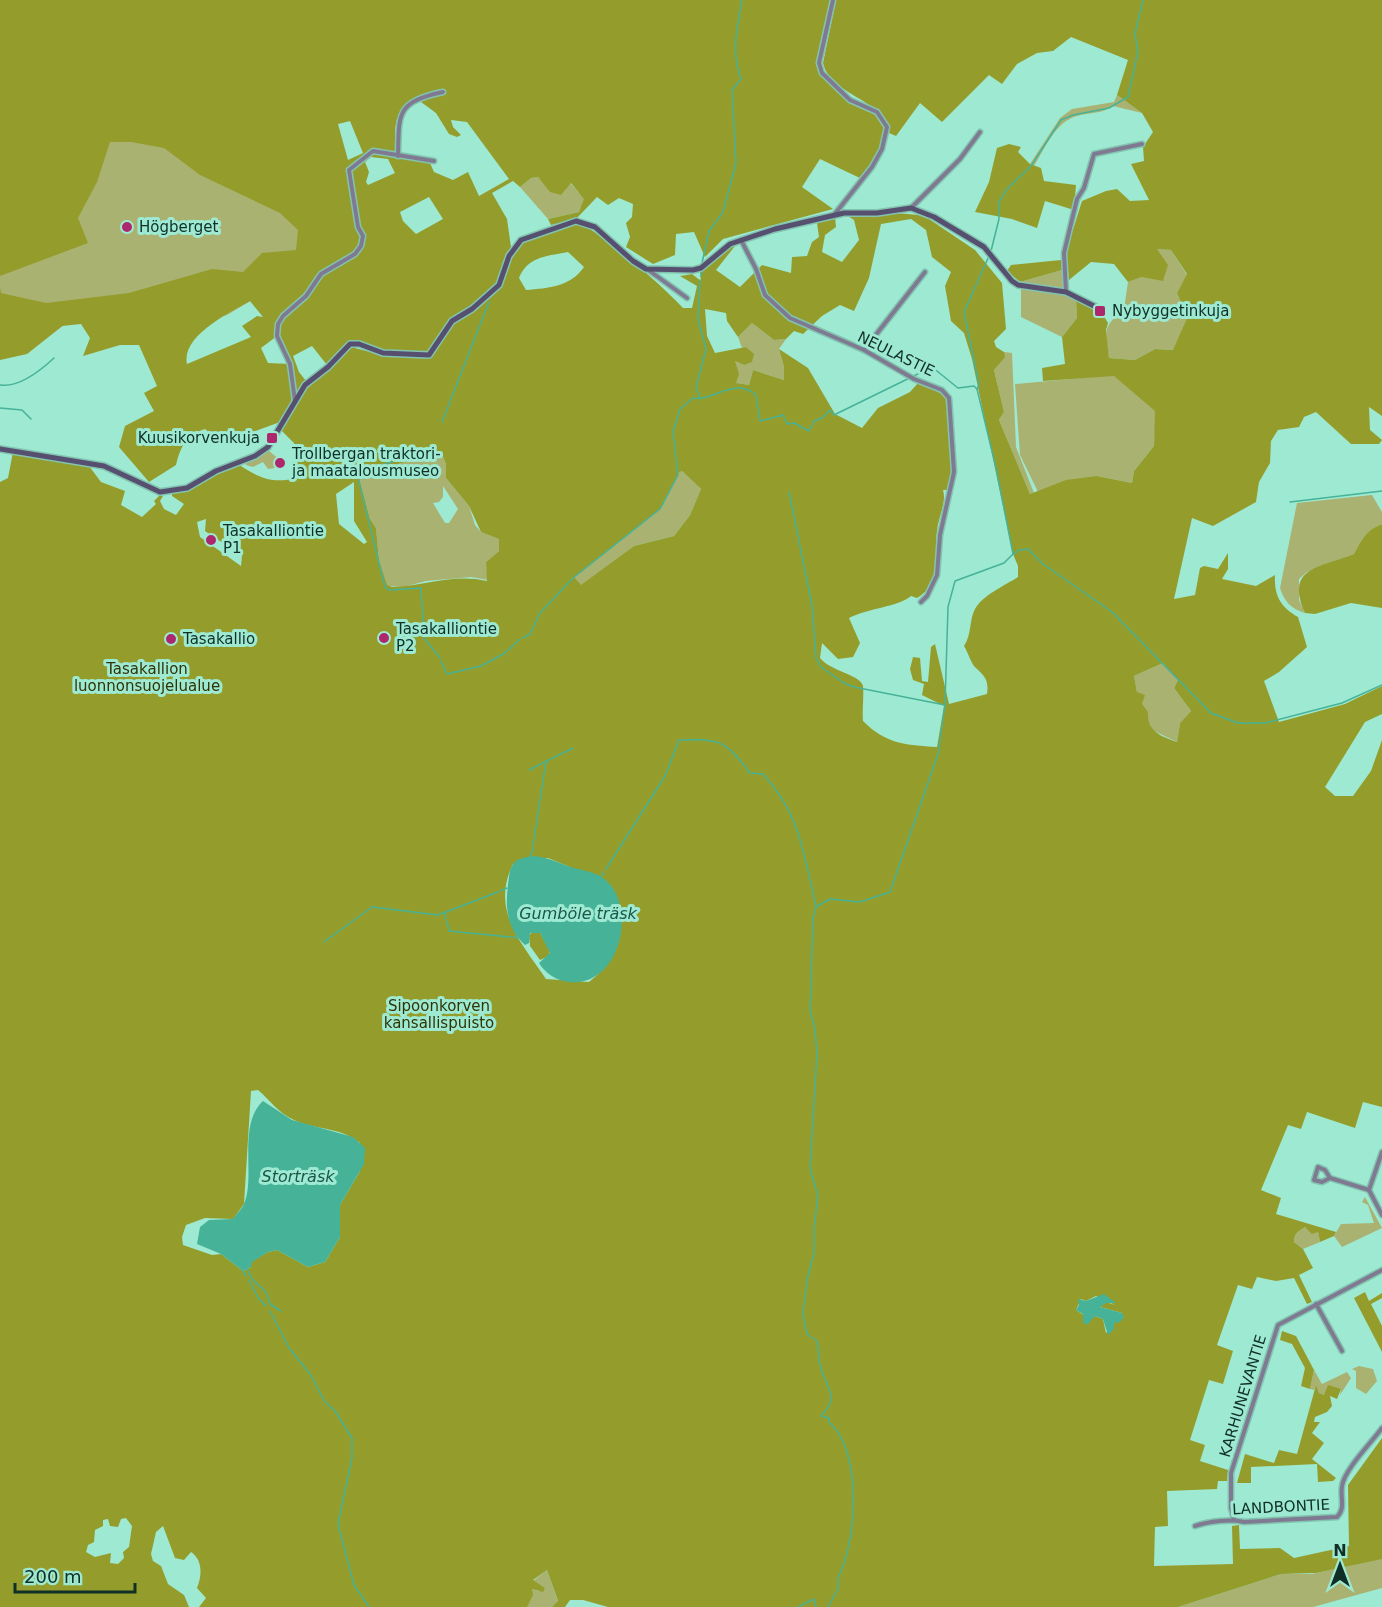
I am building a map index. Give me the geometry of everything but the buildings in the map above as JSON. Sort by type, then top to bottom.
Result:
[{"type":"street","points":[[833,0],[819,63],[822,73],[850,100],[877,112],[887,127],[888,133],[872,167],[834,214]]},
{"type":"street","points":[[398,156],[399,116],[408,106],[443,92]]},
{"type":"street","points":[[911,208],[960,159],[980,132]]},
{"type":"street","points":[[1066,292],[1064,253],[1077,199],[1084,188],[1094,154],[1142,144]]},
{"type":"street","points":[[295,402],[290,364],[277,336],[280,319],[306,296],[321,274],[355,254],[361,246],[363,236],[358,227],[347,174],[349,170],[373,151],[434,161]]},
{"type":"street","points":[[646,269],[701,268],[730,244],[834,214],[911,208],[934,217],[979,243],[1018,285],[1066,292],[1096,307]]},
{"type":"street","points":[[0,449],[104,466],[154,490],[165,492],[194,486],[216,471],[261,452],[272,443],[305,385],[328,367],[350,344],[359,344],[383,353],[429,355],[452,321],[494,292],[502,280],[512,249],[531,235],[569,222],[583,221],[595,227],[633,261],[687,298]]},
{"type":"street","name":"NEULASTIE","points":[[741,240],[756,269],[765,295],[774,305],[800,324],[864,350],[908,376],[942,390],[949,398],[955,460],[940,535],[939,565],[933,585],[921,602]]},
{"type":"street","points":[[864,350],[925,272]]},
{"type":"street","points":[[1369,1190],[1382,1152]]},
{"type":"street","points":[[1330,1178],[1322,1182],[1314,1180],[1318,1167],[1325,1170],[1330,1178],[1369,1190],[1382,1215]]},
{"type":"street","name":"KARHUNEVANTIE","points":[[1234,1519],[1231,1508],[1231,1473],[1277,1327],[1282,1321],[1382,1270]]},
{"type":"street","points":[[1316,1304],[1342,1351]]},
{"type":"street","name":"LANDBONTIE","points":[[1195,1526],[1223,1523],[1234,1519],[1248,1522],[1337,1517],[1342,1509],[1343,1481],[1382,1428]]},
{"type":"shaded area","points":[[277,33],[370,230],[227,315],[134,341],[125,313],[68,322],[28,353],[0,357],[0,271],[7,185]]},
{"type":"shaded area","points":[[1117,95],[1142,113],[1113,106],[1069,119],[1051,136],[1034,166],[1030,164],[1060,118],[1072,109],[1114,102]]},
{"type":"shaded area","points":[[538,177],[545,184],[570,183],[585,199],[579,212],[548,219],[520,187],[531,178]]},
{"type":"shaded area","points":[[1157,249],[1171,250],[1187,275],[1177,293],[1187,318],[1174,350],[1155,349],[1135,360],[1109,358],[1106,335],[1108,326],[1124,309],[1128,282],[1142,277]]},
{"type":"shaded area","points":[[1062,270],[1065,284],[1061,290],[1020,282]]},
{"type":"shaded area","points":[[1021,288],[1064,294],[1076,299],[1077,318],[1062,337],[1021,317]]},
{"type":"shaded area","points":[[752,323],[774,340],[786,339],[779,349],[784,367],[784,380],[753,370],[749,385],[735,383],[735,361],[744,365],[746,347],[742,348],[738,337]]},
{"type":"shaded area","points":[[1004,352],[1012,353],[1016,447],[1034,493],[1030,494],[999,420],[1004,412],[994,370],[1004,357]]},
{"type":"shaded area","points":[[1114,375],[1156,411],[1154,446],[1134,471],[1132,483],[1097,476],[1038,492],[1020,455],[1015,384]]},
{"type":"shaded area","points":[[268,450],[281,461],[282,467],[277,464],[281,467],[268,469],[263,462],[253,467],[246,465],[246,461]]},
{"type":"shaded area","points":[[441,452],[446,464],[446,478],[469,506],[475,525],[481,532],[500,539],[499,551],[486,562],[488,580],[471,577],[426,581],[404,587],[387,586],[379,560],[376,528],[370,519],[360,481],[362,474]],"holes":[[[443,486],[458,509],[449,523],[445,523],[433,503],[439,502],[443,497]]]},
{"type":"shaded area","points":[[679,471],[682,471],[701,489],[690,515],[674,536],[634,546],[581,586],[573,578],[660,509]]},
{"type":"shaded area","points":[[1372,495],[1382,512],[1382,524],[1368,532],[1354,554],[1307,572],[1299,579],[1299,600],[1305,613],[1292,607],[1286,601],[1280,588],[1297,503]]},
{"type":"shaded area","points":[[1163,663],[1178,680],[1174,688],[1191,711],[1180,723],[1177,742],[1152,730],[1137,692],[1134,676]]},
{"type":"shaded area","points":[[1365,1197],[1382,1228],[1342,1247],[1334,1236],[1341,1224],[1374,1223],[1368,1205],[1362,1202]]},
{"type":"shaded area","points":[[1305,1227],[1318,1231],[1320,1242],[1303,1249],[1294,1242],[1294,1239],[1297,1233]]},
{"type":"shaded area","points":[[1359,1366],[1373,1369],[1377,1381],[1366,1394],[1356,1388],[1356,1371],[1352,1369]]},
{"type":"shaded area","points":[[1314,1370],[1322,1384],[1347,1372],[1351,1378],[1340,1395],[1341,1389],[1324,1395],[1319,1393],[1316,1386],[1314,1390],[1310,1389]]},
{"type":"shaded area","points":[[1382,1558],[1382,1588],[1313,1607],[1178,1607],[1281,1574],[1312,1574]]},
{"type":"shaded area","points":[[547,1570],[558,1602],[552,1607],[527,1607],[532,1589],[538,1591],[545,1588],[533,1581]]},
{"type":"green space","points":[[0,0],[831,0],[820,47],[820,72],[827,81],[846,96],[874,112],[882,119],[885,127],[882,145],[862,179],[820,159],[802,187],[833,209],[723,239],[705,257],[694,232],[676,234],[675,255],[653,264],[626,247],[630,237],[626,223],[632,217],[633,204],[619,198],[608,205],[597,197],[576,219],[551,225],[548,219],[579,212],[584,199],[571,183],[561,195],[550,192],[538,177],[531,178],[520,187],[513,181],[492,193],[507,219],[511,247],[497,283],[470,307],[451,319],[428,353],[383,350],[349,342],[327,365],[312,346],[293,356],[299,372],[306,381],[283,421],[222,443],[205,429],[185,442],[176,465],[149,482],[119,447],[125,426],[154,411],[144,393],[157,386],[139,345],[120,345],[83,356],[90,338],[81,324],[62,326],[27,354],[0,360],[0,287],[1,293],[46,303],[129,293],[212,269],[243,272],[262,253],[296,250],[298,230],[280,213],[200,175],[164,148],[131,142],[110,142],[97,182],[78,218],[88,243],[0,276]],"holes":[[[417,99],[436,113],[449,134],[457,137],[461,135],[453,127],[451,120],[467,122],[509,179],[479,196],[468,172],[453,180],[434,172],[430,163],[395,157],[396,123],[402,110]],[[350,121],[363,153],[348,160],[338,124]],[[371,157],[388,159],[395,173],[368,185],[366,182],[369,172],[365,162]],[[429,197],[443,219],[416,234],[403,221],[400,212]],[[250,301],[263,317],[257,316],[242,326],[251,337],[187,364],[187,354],[191,344],[208,326]],[[277,336],[290,364],[268,363],[261,348]]]},
{"type":"green space","points":[[836,0],[1382,0],[1382,416],[1369,407],[1370,430],[1382,440],[1379,444],[1351,444],[1316,412],[1304,417],[1299,427],[1278,430],[1271,441],[1270,463],[1259,482],[1256,502],[1213,526],[1192,518],[1174,599],[1195,595],[1200,568],[1204,566],[1218,569],[1228,553],[1228,569],[1222,579],[1256,586],[1275,575],[1279,600],[1298,617],[1307,647],[1279,672],[1264,681],[1279,722],[1345,704],[1382,686],[1382,714],[1365,722],[1325,787],[1335,796],[1353,796],[1371,771],[1382,740],[1382,1107],[1363,1102],[1355,1128],[1307,1112],[1301,1129],[1288,1125],[1261,1190],[1281,1198],[1276,1214],[1336,1232],[1334,1236],[1320,1242],[1318,1232],[1312,1234],[1305,1227],[1298,1231],[1295,1237],[1294,1242],[1303,1249],[1313,1268],[1299,1275],[1312,1302],[1307,1304],[1294,1278],[1276,1281],[1257,1277],[1252,1289],[1238,1285],[1217,1345],[1233,1351],[1223,1384],[1209,1380],[1190,1440],[1205,1445],[1200,1461],[1228,1470],[1227,1481],[1218,1481],[1217,1489],[1167,1491],[1168,1526],[1155,1527],[1154,1566],[1233,1564],[1232,1526],[1239,1525],[1240,1549],[1280,1548],[1294,1558],[1349,1546],[1348,1485],[1382,1438],[1382,1559],[1316,1573],[1281,1574],[1178,1607],[608,1607],[583,1600],[570,1600],[565,1607],[552,1607],[558,1601],[547,1570],[533,1580],[545,1588],[543,1592],[532,1589],[533,1595],[527,1607],[199,1607],[206,1598],[197,1588],[200,1578],[198,1559],[191,1552],[184,1560],[175,1558],[163,1526],[156,1532],[151,1554],[153,1561],[161,1566],[168,1584],[184,1595],[189,1607],[0,1607],[0,482],[8,478],[13,452],[89,466],[101,482],[125,491],[121,505],[142,517],[156,504],[154,501],[160,495],[163,496],[160,501],[164,509],[176,515],[184,504],[172,496],[172,493],[190,488],[238,464],[253,473],[273,480],[297,478],[294,443],[281,430],[307,387],[351,347],[382,355],[430,358],[453,324],[497,291],[504,280],[516,249],[525,241],[540,234],[572,224],[586,227],[632,260],[683,308],[692,308],[697,286],[680,276],[692,274],[701,281],[700,272],[731,246],[735,246],[716,270],[740,287],[762,265],[791,273],[792,257],[807,256],[812,242],[819,237],[817,223],[835,217],[836,227],[825,235],[822,252],[842,262],[859,240],[854,220],[848,216],[897,213],[918,215],[929,219],[975,250],[1002,283],[1006,329],[994,341],[996,347],[1004,352],[1005,357],[994,370],[1004,412],[999,420],[1030,494],[1066,480],[1097,476],[1132,483],[1134,471],[1154,446],[1155,411],[1114,376],[1043,381],[1042,368],[1065,364],[1062,337],[1077,318],[1076,299],[1102,313],[1108,323],[1106,330],[1109,358],[1135,360],[1155,349],[1173,350],[1187,318],[1177,293],[1187,274],[1171,250],[1157,249],[1168,265],[1163,281],[1142,277],[1128,282],[1114,264],[1091,262],[1069,280],[1066,252],[1082,201],[1117,189],[1130,201],[1149,200],[1131,164],[1144,161],[1143,147],[1153,132],[1142,113],[1117,95],[1128,60],[1071,37],[1053,51],[1037,53],[1017,64],[1002,84],[989,75],[942,122],[920,103],[896,136],[889,133],[885,121],[878,112],[836,83],[828,74],[823,63]],"holes":[[[911,219],[926,230],[932,257],[951,272],[945,286],[951,321],[964,333],[972,359],[1013,554],[1018,566],[1018,577],[988,595],[975,609],[964,646],[974,666],[986,679],[987,694],[949,704],[935,644],[931,647],[928,682],[922,681],[920,658],[913,657],[910,669],[913,680],[924,684],[922,695],[944,706],[937,747],[897,742],[871,729],[863,721],[861,682],[820,658],[822,643],[838,659],[853,657],[860,643],[849,618],[898,603],[911,596],[917,598],[925,592],[934,577],[937,531],[944,500],[943,490],[947,490],[953,465],[946,396],[919,382],[910,392],[878,408],[862,428],[835,414],[808,368],[779,349],[784,367],[784,380],[753,370],[749,385],[736,383],[739,374],[735,361],[744,365],[752,362],[754,354],[746,347],[715,353],[707,336],[705,309],[726,313],[727,321],[738,337],[752,323],[774,340],[786,339],[794,331],[803,334],[822,316],[840,305],[854,311],[869,278],[881,224]],[[568,252],[584,267],[566,283],[526,290],[519,278],[523,271],[533,261]],[[441,452],[446,464],[446,478],[469,506],[481,532],[499,539],[499,551],[486,562],[487,581],[463,578],[404,586],[387,585],[379,560],[376,528],[370,519],[360,481],[362,474]],[[682,471],[701,489],[690,515],[674,536],[634,546],[581,585],[574,577],[660,509],[679,472]],[[354,482],[354,521],[367,542],[364,544],[339,524],[336,494]],[[206,519],[205,531],[242,556],[241,566],[200,537],[197,522]],[[1163,663],[1178,680],[1174,688],[1191,711],[1180,723],[1177,742],[1160,735],[1152,728],[1148,712],[1142,704],[1145,695],[1137,692],[1134,676]],[[548,858],[570,867],[621,928],[615,952],[607,965],[589,982],[546,979],[512,926],[505,897],[507,881],[513,864]],[[258,1090],[279,1110],[294,1120],[345,1134],[360,1143],[360,1171],[340,1205],[340,1237],[325,1262],[308,1267],[277,1250],[268,1252],[251,1262],[251,1267],[243,1271],[221,1254],[212,1255],[183,1245],[182,1237],[186,1225],[205,1218],[233,1219],[244,1204],[251,1091]],[[1096,1296],[1115,1305],[1106,1302],[1100,1307],[1122,1313],[1106,1333],[1103,1319],[1095,1316],[1090,1319],[1076,1310],[1081,1299],[1086,1301]],[[126,1518],[132,1526],[129,1547],[123,1552],[124,1558],[118,1564],[110,1563],[111,1553],[95,1557],[86,1552],[88,1545],[94,1542],[95,1530],[103,1526],[103,1520],[108,1519],[110,1526],[118,1527],[121,1519]]]},
{"type":"green space","points":[[1009,144],[1021,147],[1018,152],[1030,164],[1041,168],[1044,181],[1076,185],[1074,210],[1045,201],[1037,228],[1012,219],[975,212],[989,182],[997,148]]},
{"type":"green space","points":[[1061,260],[1062,270],[1020,282],[1007,271],[1011,265]]},
{"type":"green space","points":[[1382,524],[1382,608],[1351,603],[1315,614],[1305,613],[1300,598],[1299,586],[1302,578],[1318,567],[1354,554],[1368,532]]},
{"type":"green space","points":[[534,931],[540,933],[550,950],[549,956],[540,960],[530,946],[529,935]]},
{"type":"green space","points":[[1365,1292],[1369,1301],[1382,1293],[1382,1298],[1371,1304],[1382,1326],[1382,1352],[1354,1298]]},
{"type":"green space","points":[[1282,1331],[1296,1336],[1314,1370],[1310,1389],[1301,1386],[1305,1368],[1292,1344],[1280,1340]]},
{"type":"green space","points":[[1316,1385],[1319,1393],[1324,1395],[1328,1385],[1341,1389],[1337,1399],[1330,1396],[1332,1406],[1327,1412],[1315,1417],[1314,1422],[1320,1422],[1312,1433],[1324,1443],[1312,1459],[1336,1478],[1333,1481],[1318,1482],[1317,1464],[1251,1467],[1251,1483],[1237,1483],[1245,1454],[1274,1463],[1279,1450],[1297,1454]]},
{"type":"water","name":"Gumböle träsk","points":[[531,856],[547,858],[598,875],[611,886],[619,901],[622,919],[620,938],[613,956],[603,971],[588,980],[569,982],[552,976],[539,963],[550,953],[540,933],[530,933],[529,943],[525,945],[514,932],[507,902],[510,871],[516,861]]},
{"type":"water","name":"Storträsk","points":[[263,1101],[292,1120],[353,1137],[365,1148],[364,1164],[340,1205],[340,1237],[325,1262],[308,1267],[277,1250],[268,1252],[243,1271],[221,1254],[197,1244],[200,1227],[209,1220],[233,1219],[244,1204],[247,1193],[251,1123],[255,1111]]},
{"type":"water","points":[[1104,1294],[1116,1303],[1106,1303],[1100,1307],[1122,1313],[1124,1317],[1120,1322],[1114,1323],[1114,1329],[1108,1335],[1103,1319],[1095,1316],[1087,1325],[1083,1322],[1083,1314],[1076,1310],[1079,1305],[1078,1299],[1086,1301]]},
{"type":"waterway","points":[[702,263],[709,231],[723,212],[736,163],[732,90],[741,79],[736,50],[742,0]]},
{"type":"waterway","points":[[991,251],[999,219],[999,202],[1007,189],[1031,166],[1061,120],[1073,115],[1109,108],[1128,97],[1138,51],[1135,34],[1143,0]]},
{"type":"waterway","points":[[828,1607],[838,1589],[838,1578],[849,1542],[853,1497],[852,1475],[840,1436],[829,1422],[829,1418],[821,1416],[827,1409],[831,1396],[822,1372],[817,1341],[807,1334],[803,1314],[807,1281],[814,1252],[818,1196],[810,1168],[817,1054],[815,1029],[810,1011],[813,918],[816,907],[830,899],[860,902],[890,892],[938,754],[945,705],[948,607],[955,581],[1004,563],[1013,554],[977,389],[979,385],[964,312],[989,256]]},
{"type":"waterway","points":[[701,276],[703,269]]},
{"type":"waterway","points":[[700,280],[698,319],[706,349],[696,387],[700,398]]},
{"type":"waterway","points":[[442,422],[489,302]]},
{"type":"waterway","points":[[0,385],[22,381],[54,358]]},
{"type":"waterway","points":[[523,638],[530,634],[540,613],[573,578],[660,509],[678,475],[673,432],[680,409],[693,398],[708,397],[732,389],[748,390],[756,395],[760,421],[783,415],[787,424],[794,423],[809,431],[814,421],[822,418],[830,410],[834,415],[932,367],[958,388],[974,386],[977,389]]},
{"type":"waterway","points":[[0,408],[22,410],[31,419]]},
{"type":"waterway","points":[[395,461],[361,471],[359,482],[385,587],[389,590],[421,588],[424,638],[440,658]]},
{"type":"waterway","points":[[1290,502],[1382,491]]},
{"type":"waterway","points":[[789,492],[812,605],[816,658],[821,667],[854,687],[945,705]]},
{"type":"waterway","points":[[1014,554],[1019,550],[1028,549],[1043,564],[1112,612],[1211,713],[1238,723],[1265,723],[1342,703],[1382,685]]},
{"type":"waterway","points":[[441,661],[447,674],[481,666],[505,653],[520,639]]},
{"type":"waterway","points":[[606,869],[665,776],[679,740],[713,741],[734,753],[750,773],[763,774],[776,789],[799,836],[816,906]]},
{"type":"waterway","points":[[529,770],[573,748]]},
{"type":"waterway","points":[[533,846],[546,761]]},
{"type":"waterway","points":[[531,856],[533,848]]},
{"type":"waterway","points":[[601,877],[604,872]]},
{"type":"waterway","points":[[500,891],[507,888]]},
{"type":"waterway","points":[[324,942],[372,907],[438,915],[498,892]]},
{"type":"waterway","points":[[445,913],[446,919]]},
{"type":"waterway","points":[[447,921],[449,931],[511,937]]},
{"type":"waterway","points":[[513,937],[518,938]]},
{"type":"waterway","points":[[247,1269],[252,1279],[266,1292],[270,1304],[281,1311]]},
{"type":"waterway","points":[[243,1271],[246,1276]]},
{"type":"waterway","points":[[249,1280],[259,1299],[266,1306]]},
{"type":"waterway","points":[[270,1311],[289,1348],[310,1374],[325,1402],[335,1411],[352,1438],[352,1458],[338,1524],[354,1585],[369,1607]]},
{"type":"waterway","points":[[798,1607],[814,1599],[816,1607]]},
{"type":"place","name":"Högberget","points":[[127,227]]},
{"type":"place","name":"Nybyggetinkuja","points":[[1100,311]]},
{"type":"place","name":"Kuusikorvenkuja","points":[[272,438]]},
{"type":"place","name":"Trollbergan traktori- ja maatalousmuseo","points":[[280,463]]},
{"type":"place","name":"Tasakalliontie P1","points":[[211,540]]},
{"type":"place","name":"Tasakalliontie P2","points":[[384,638]]},
{"type":"place","name":"Tasakallio","points":[[171,639]]},
{"type":"park label","name":"Tasakallion luonnonsuojelualue","points":[[147,678]]},
{"type":"park label","name":"Sipoonkorven kansallispuisto","points":[[439,1014]]}]
